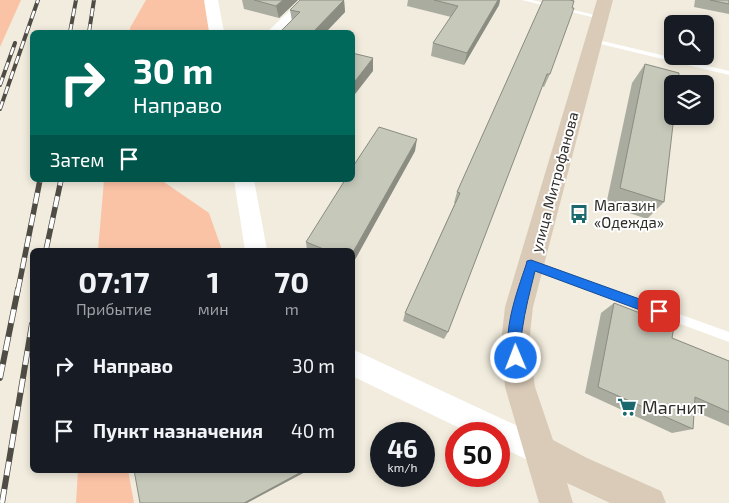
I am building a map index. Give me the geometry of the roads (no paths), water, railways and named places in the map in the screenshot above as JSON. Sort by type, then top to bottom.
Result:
[{"type":"main road","name":"улица Митрофанова","points":[[556,503],[520,388],[515,343],[519,307],[602,8]]},
{"type":"main road","points":[[540,451],[575,470],[649,503]]},
{"type":"street","points":[[211,0],[217,30]]},
{"type":"street","points":[[275,30],[307,0]]},
{"type":"street","points":[[244,182],[256,248]]},
{"type":"street","points":[[355,363],[540,451]]},
{"type":"lane","points":[[525,0],[602,8]]},
{"type":"lane","points":[[594,40],[729,73]]},
{"type":"lane","points":[[531,265],[729,337]]},
{"type":"railway","points":[[0,109],[38,0]]},
{"type":"railway","points":[[70,30],[76,0]]},
{"type":"railway","points":[[89,30],[94,0]]},
{"type":"railway","points":[[0,85],[15,43]]},
{"type":"railway","points":[[18,290],[40,182]]},
{"type":"railway","points":[[46,248],[61,182]]},
{"type":"railway","points":[[0,378],[18,289]]},
{"type":"railway","points":[[2,503],[30,336]]},
{"type":"place","name":"Магазин «Одежда»","points":[[579,214]]},
{"type":"place","name":"Магнит","points":[[627,407]]}]
